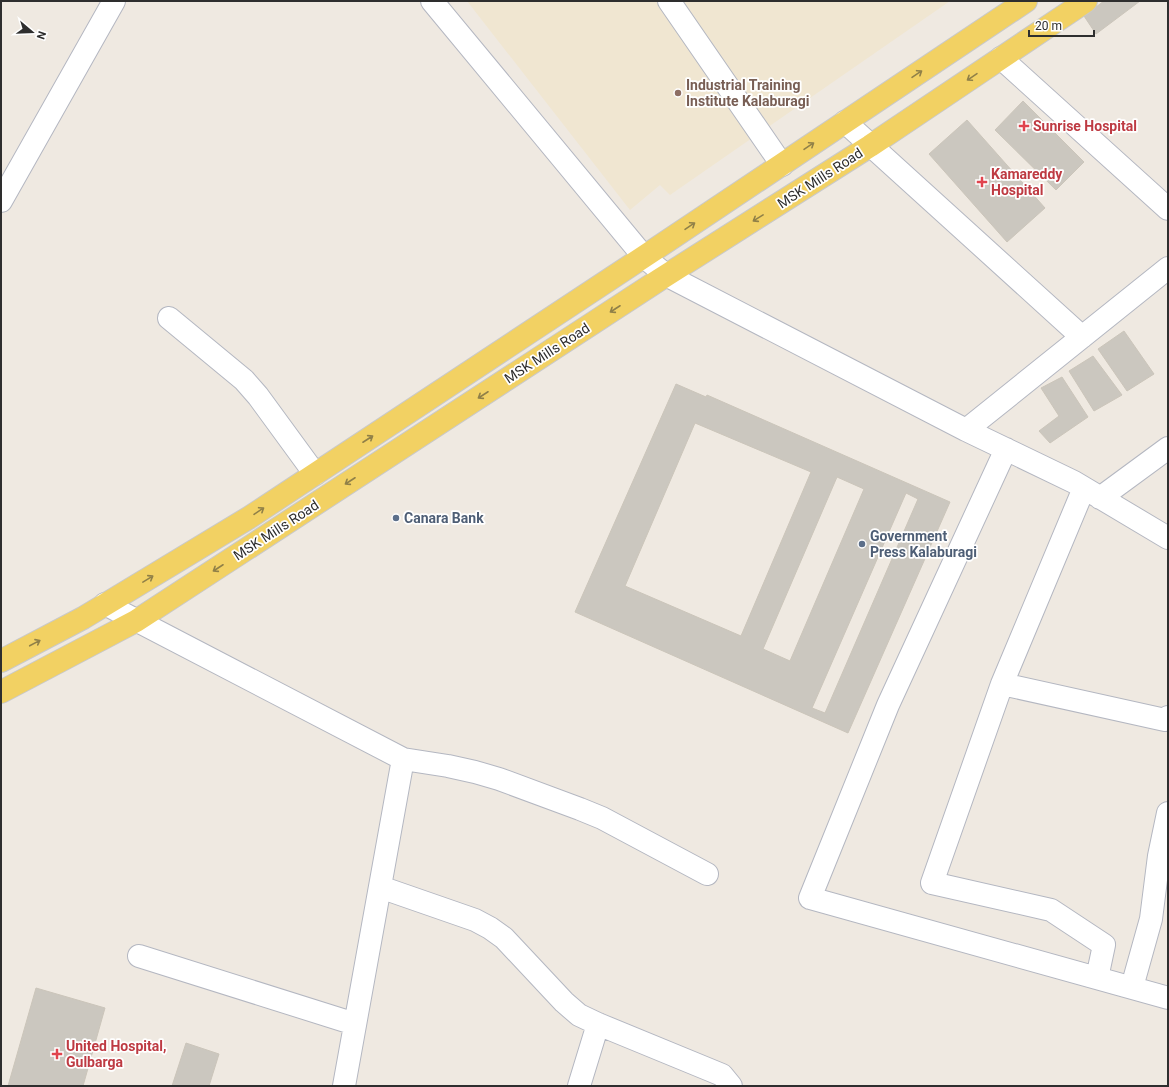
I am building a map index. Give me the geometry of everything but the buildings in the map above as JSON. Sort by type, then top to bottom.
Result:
[{"type":"main road","name":"MSK Mills Road","points":[[1,661],[83,618],[236,526],[644,257],[1026,1]]},
{"type":"main road","name":"MSK Mills Road","points":[[1,692],[136,621],[666,275],[870,146],[1086,1]]},
{"type":"street","points":[[1,201],[114,1]]},
{"type":"street","points":[[432,1],[644,257],[666,275],[966,430],[1092,493],[1168,538]]},
{"type":"street","points":[[669,1],[782,165]]},
{"type":"street","points":[[1001,58],[1168,209]]},
{"type":"street","points":[[845,122],[1082,337]]},
{"type":"street","points":[[966,430],[1168,268]]},
{"type":"street","points":[[169,318],[244,380],[258,396],[315,474]]},
{"type":"street","points":[[1097,978],[1104,945],[1051,910],[932,883],[1002,684],[1092,493],[1168,448]]},
{"type":"street","points":[[1006,449],[888,705],[810,898],[1168,998]]},
{"type":"street","points":[[105,604],[403,760],[448,766],[500,779],[602,818],[707,874]]},
{"type":"street","points":[[1002,684],[1165,720],[1168,717]]},
{"type":"street","points":[[344,1086],[403,760]]},
{"type":"street","points":[[1132,988],[1151,919],[1159,856],[1168,813]]},
{"type":"street","points":[[380,887],[475,920],[490,928],[504,938],[564,1002],[579,1015],[722,1074],[731,1086]]},
{"type":"street","points":[[139,956],[355,1024]]},
{"type":"street","points":[[579,1086],[598,1024]]},
{"type":"shaded area","name":"Industrial Training Institute Kalaburagi","points":[[467,1],[950,1],[670,195],[660,185],[630,210]]},
{"type":"place","name":"Industrial Training Institute Kalaburagi","points":[[678,93]]},
{"type":"place","name":"Sunrise Hospital","points":[[1024,126]]},
{"type":"place","name":"Kamareddy Hospital","points":[[982,182]]},
{"type":"place","name":"Canara Bank","points":[[396,518]]},
{"type":"place","name":"Government Press Kalaburagi","points":[[862,544]]},
{"type":"place","name":"United Hospital, Gulbarga","points":[[57,1054]]}]
